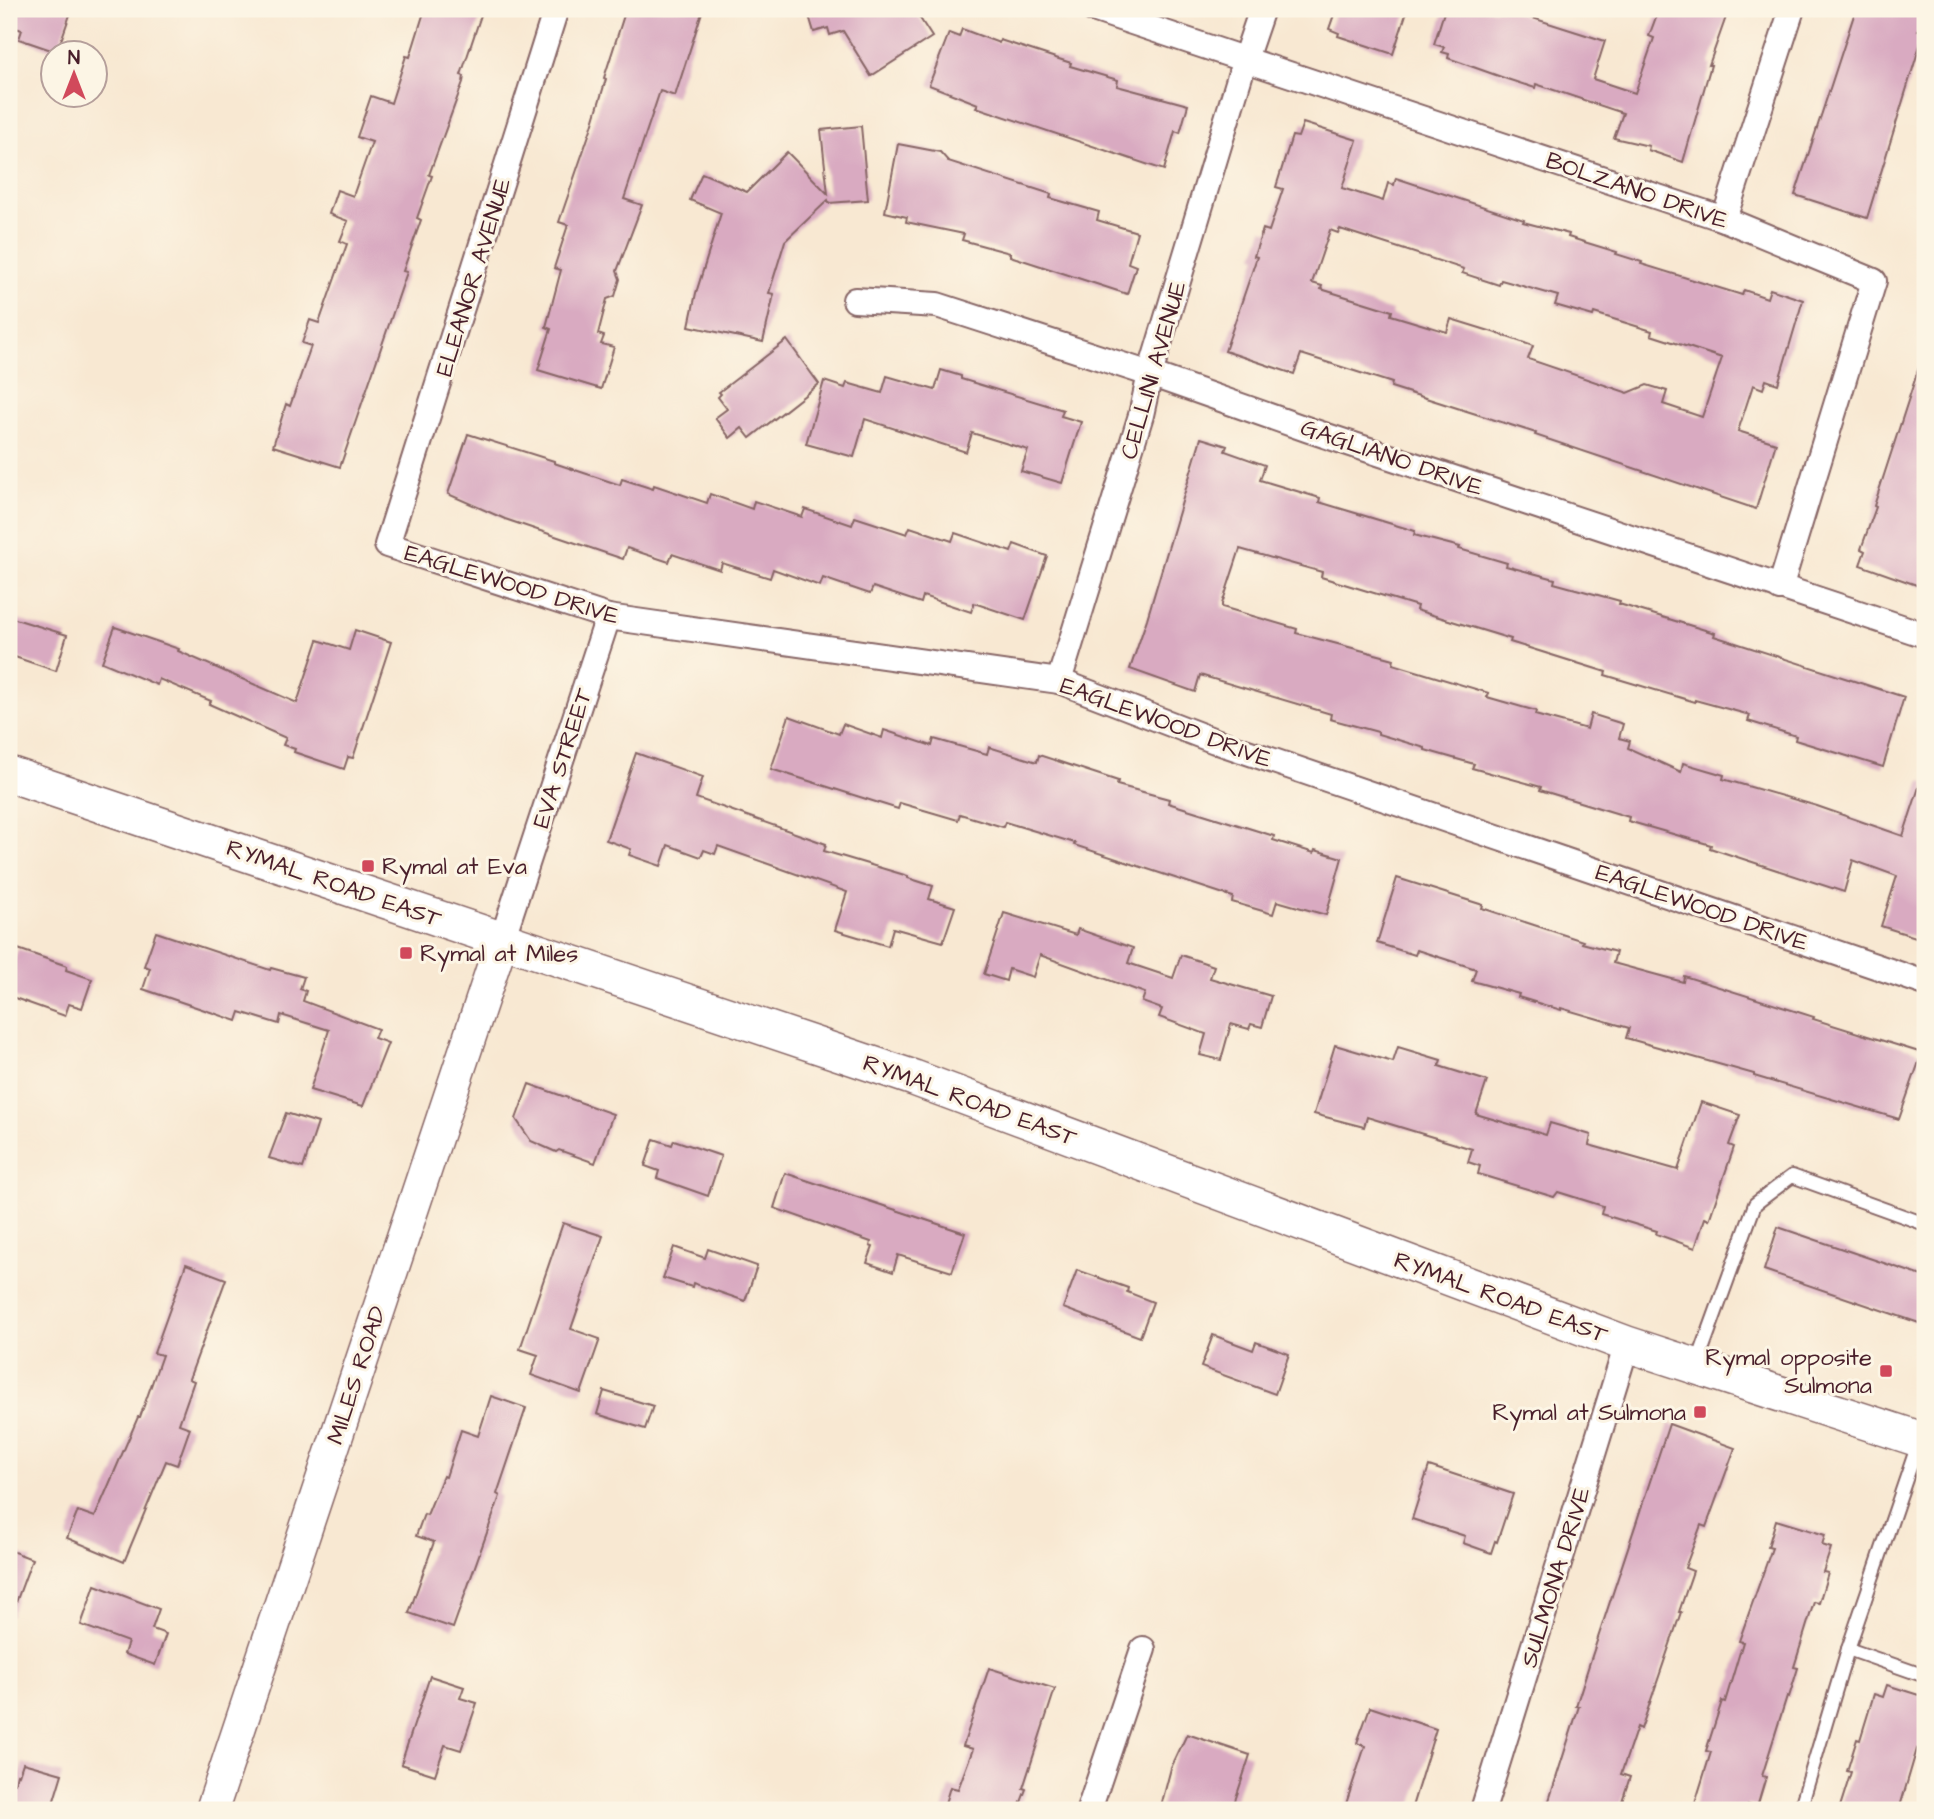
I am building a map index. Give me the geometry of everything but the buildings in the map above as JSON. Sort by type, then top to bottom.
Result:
[{"type":"main road","name":"RYMAL ROAD EAST","points":[[9,774],[914,1078],[1627,1344],[1922,1440]]},
{"type":"street","name":"ELEANOR AVENUE","points":[[387,545],[556,9]]},
{"type":"street","name":"BOLZANO DRIVE","points":[[1093,9],[1724,219],[1874,281],[1780,588]]},
{"type":"street","name":"CELLINI AVENUE","points":[[1059,681],[1262,9]]},
{"type":"street","points":[[1724,219],[1791,9]]},
{"type":"street","name":"GAGLIANO DRIVE","points":[[855,300],[937,305],[1925,635]]},
{"type":"street","name":"EAGLEWOOD DRIVE","points":[[387,545],[608,617],[1059,681],[1215,741],[1925,983]]},
{"type":"street","name":"EVA STREET","points":[[502,940],[608,617]]},
{"type":"street","name":"MILES ROAD","points":[[212,1810],[502,940]]},
{"type":"street","name":"SULMONA DRIVE","points":[[1483,1810],[1627,1344]]},
{"type":"street","points":[[1089,1810],[1143,1649]]},
{"type":"lane","points":[[1696,1367],[1755,1204],[1793,1176],[1925,1224]]},
{"type":"lane","points":[[1800,1810],[1848,1649],[1922,1440]]},
{"type":"lane","points":[[1848,1649],[1925,1676]]},
{"type":"place","name":"Rymal at Eva","points":[[368,866]]},
{"type":"place","name":"Rymal at Miles","points":[[406,953]]},
{"type":"place","name":"Rymal opposite Sulmona","points":[[1886,1371]]},
{"type":"place","name":"Rymal at Sulmona","points":[[1700,1412]]}]
